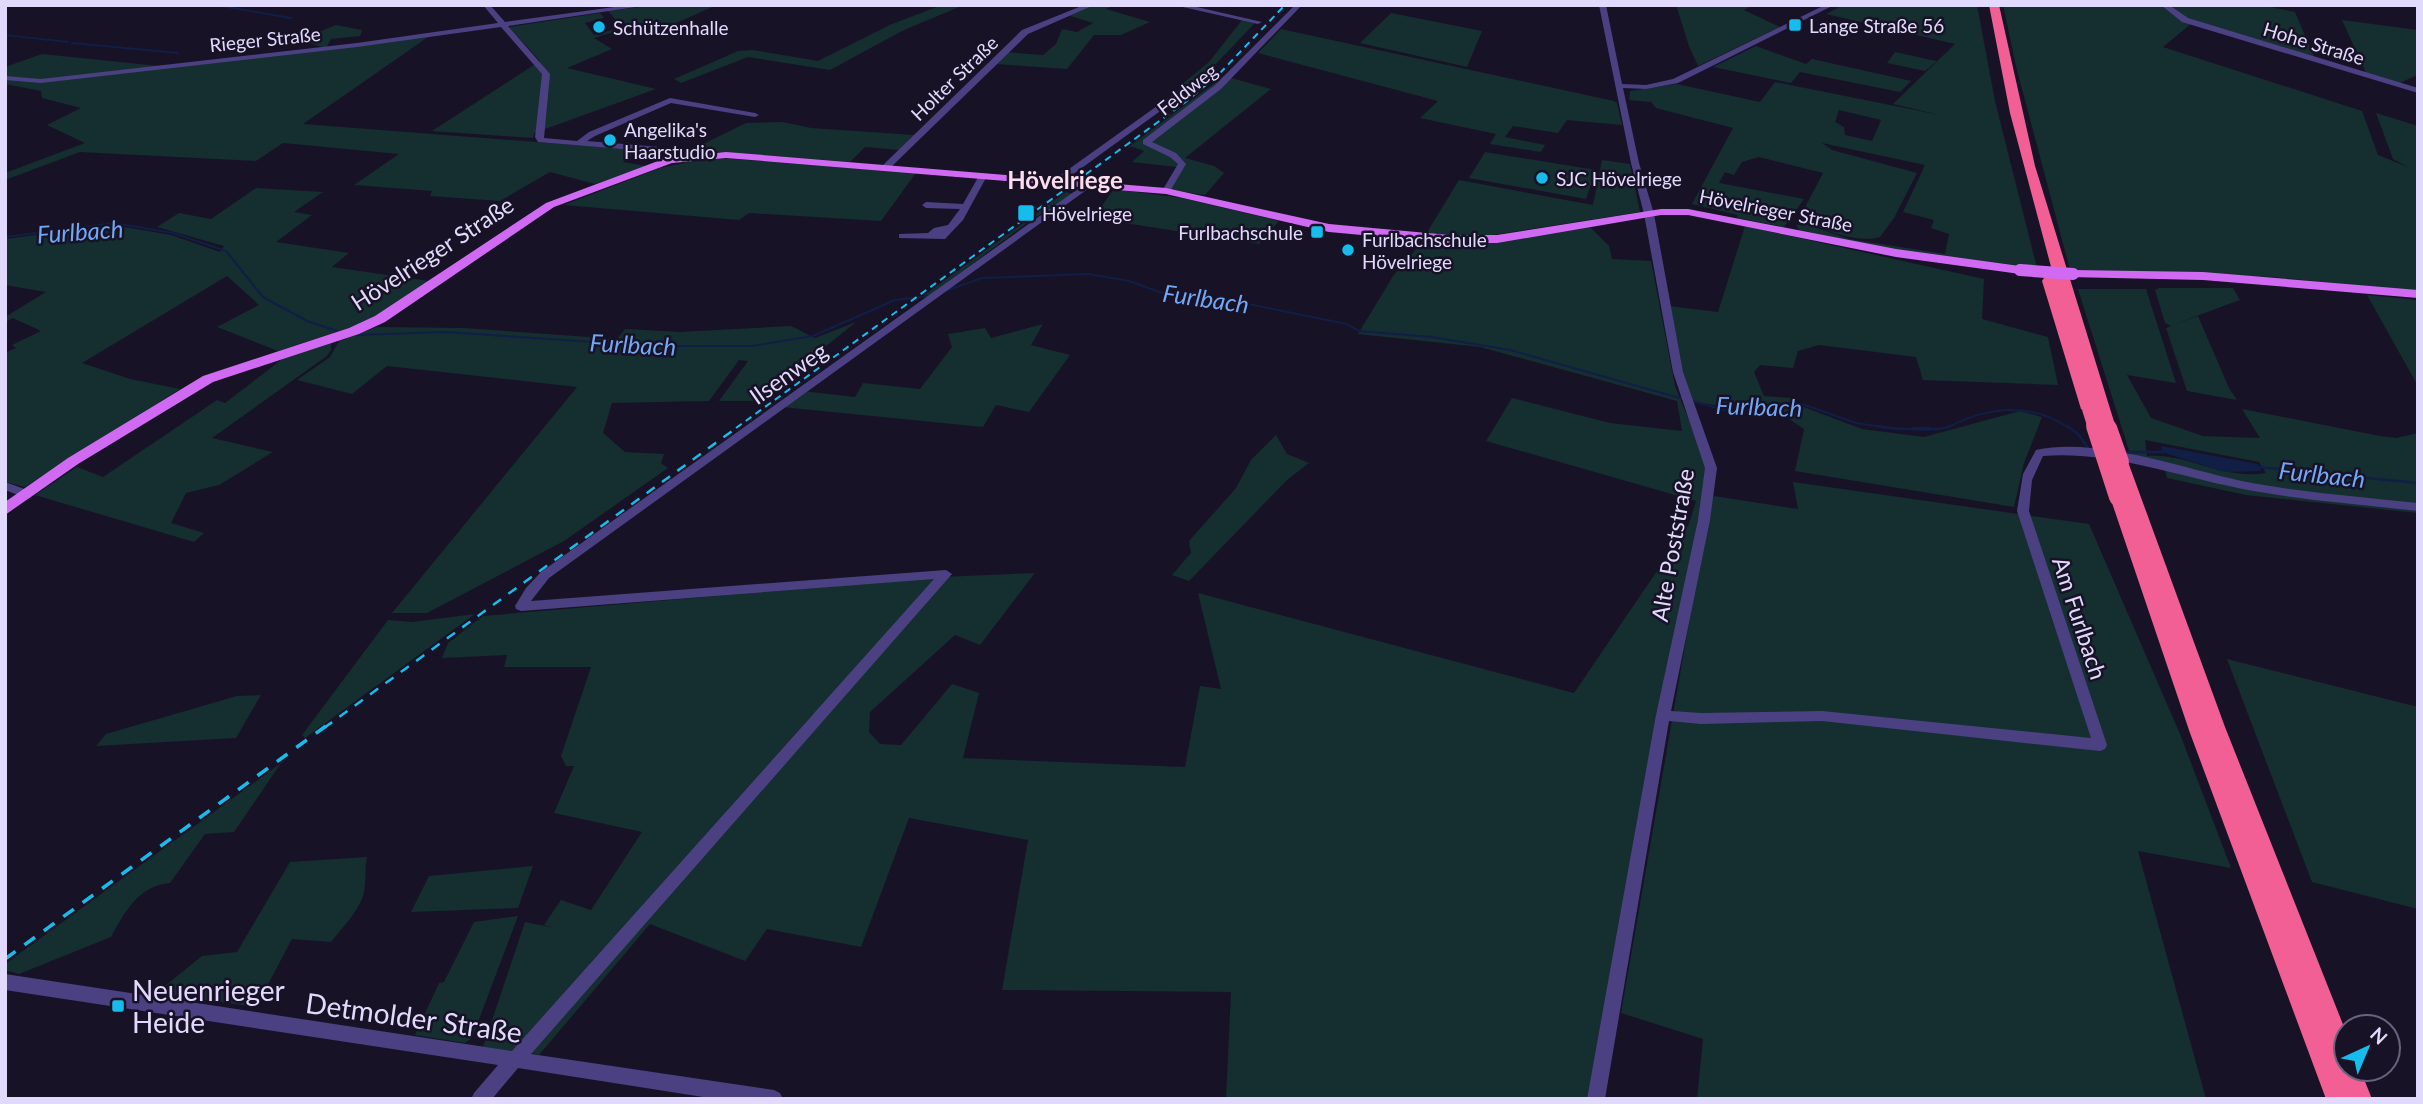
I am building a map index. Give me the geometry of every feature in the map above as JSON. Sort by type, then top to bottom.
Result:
[{"type":"highway","points":[[1984,5],[2026,200],[2089,409],[2200,733],[2339,1099]]},
{"type":"highway","points":[[1994,5],[2024,148],[2108,428],[2215,727],[2332,1027]]},
{"type":"main road","name":"Hövelrieger Straße","points":[[5,510],[102,443],[208,379],[348,333],[392,312],[550,205],[685,157],[726,155],[836,163],[858,168],[883,167],[1166,191],[1329,228],[1457,239],[1518,236],[1649,214],[1700,214],[1896,253],[2020,271],[2203,276],[2418,294]]},
{"type":"street","points":[[486,5],[501,26],[545,74],[539,137],[579,144],[672,151],[685,157]]},
{"type":"street","name":"Rieger Straße","points":[[33,82],[501,26],[646,5]]},
{"type":"street","name":"Holter Straße","points":[[883,167],[1025,32],[1091,5]]},
{"type":"street","points":[[1177,5],[1258,23]]},
{"type":"street","name":"Feldweg","points":[[1166,191],[1182,164],[1173,155],[1146,142],[1218,87],[1299,5]]},
{"type":"street","name":"Alte Poststraße","points":[[1596,1099],[1663,715],[1704,520],[1711,468],[1678,372],[1649,214],[1602,5]]},
{"type":"street","points":[[1620,86],[1646,87],[1675,81],[1831,5]]},
{"type":"street","name":"Hohe Straße","points":[[2164,5],[2185,20],[2418,92]]},
{"type":"street","points":[[5,78],[33,82]]},
{"type":"street","points":[[1058,181],[1188,88]]},
{"type":"street","points":[[579,144],[592,134],[670,100],[755,115]]},
{"type":"street","points":[[902,236],[942,236],[952,228],[983,176]]},
{"type":"street","name":"Ilsenweg","points":[[516,1059],[946,574],[521,606],[530,591],[545,575],[1089,184]]},
{"type":"street","points":[[926,205],[965,207]]},
{"type":"street","name":"Am Furlbach","points":[[1663,715],[1681,718],[1780,713],[2100,744],[2022,511],[2024,484],[2029,467],[2040,453],[2074,452],[2134,460],[2258,488],[2418,507]]},
{"type":"street","points":[[5,486],[26,494]]},
{"type":"street","name":"Detmolder Straße","points":[[5,982],[774,1099]]},
{"type":"street","points":[[480,1099],[516,1059]]},
{"type":"green space","points":[[655,5],[717,5],[649,35],[634,26],[594,38],[612,49],[567,68],[656,89],[534,133],[533,138],[432,131],[540,61],[509,27],[600,13],[604,18],[585,23],[594,35],[622,27],[608,11]]},
{"type":"green space","points":[[942,5],[964,5],[904,30],[830,70],[748,57],[681,83],[674,79],[738,51],[753,50],[818,61],[892,24]]},
{"type":"green space","points":[[1094,5],[1115,5],[1106,9],[1150,22],[1121,35],[1094,35],[1067,69],[995,64],[1004,52],[1043,55],[1056,44],[1062,29],[1077,32],[1093,23],[1067,15]]},
{"type":"green space","points":[[1676,5],[1753,5],[1744,10],[1780,27],[1698,66]]},
{"type":"green space","points":[[1844,5],[1977,5],[1995,101],[2037,268],[1897,250],[1799,230],[1796,225],[1805,224],[1849,239],[1945,254],[1949,234],[1931,228],[1934,220],[1903,212],[1925,165],[1822,143],[1832,150],[1917,173],[1894,218],[1880,237],[1850,237],[1808,221],[1801,215],[1823,173],[1759,157],[1742,162],[1734,175],[1725,172],[1719,183],[1804,199],[1784,227],[1737,218],[1738,215],[1692,204],[1733,128],[1656,108],[1651,102],[1629,100],[1630,91],[1677,84],[1760,102],[1775,82],[1940,115],[1893,104],[1955,44],[1826,14]],"holes":[[[1839,110],[1881,120],[1872,141],[1845,135],[1844,127],[1835,122]]]},
{"type":"green space","points":[[2003,5],[2260,5],[2295,12],[2315,59],[2192,23],[2163,47],[2362,111],[2378,155],[2408,167],[2393,159],[2376,113],[2418,126],[2418,292],[2273,277],[2070,270],[2016,66]]},
{"type":"green space","points":[[1391,13],[1482,31],[1467,67],[1360,43]]},
{"type":"green space","points":[[1242,20],[1255,23],[1211,69],[1187,87],[1181,85],[1209,62]]},
{"type":"green space","points":[[2342,20],[2418,30],[2418,75],[2397,84],[2367,75]]},
{"type":"green space","points":[[336,25],[362,30],[360,36],[331,39],[326,48],[299,40]]},
{"type":"green space","points":[[1281,29],[1614,101],[1617,103],[1622,125],[1567,120],[1558,133],[1513,126],[1505,137],[1545,145],[1541,152],[1490,144],[1496,134],[1420,118],[1438,101],[1258,53]]},
{"type":"green space","points":[[428,37],[303,124],[639,150],[623,162],[646,166],[595,184],[550,172],[500,201],[430,196],[432,191],[354,185],[399,154],[283,143],[256,161],[80,152],[5,180],[5,173],[85,143],[47,125],[81,108],[42,98],[41,91],[5,84],[5,67],[42,54],[159,66]]},
{"type":"green space","points":[[1756,46],[1806,64],[1812,59],[1911,81],[1900,92],[1800,72],[1791,83],[1713,67]]},
{"type":"green space","points":[[1895,52],[1936,62],[1925,71],[1887,63]]},
{"type":"green space","points":[[1224,76],[1271,89],[1185,158],[1214,166],[1224,173],[1205,195],[1165,189],[1177,167],[1132,162],[1144,151],[1130,146]]},
{"type":"green space","points":[[783,122],[811,128],[914,135],[900,150],[865,147],[850,162],[691,150],[746,123]]},
{"type":"green space","name":"SJC Hövelriege","points":[[1485,152],[1596,170],[1586,199],[1469,178]]},
{"type":"green space","points":[[709,158],[916,173],[881,221],[749,213],[739,220],[564,205],[660,168]]},
{"type":"green space","points":[[1602,160],[1630,164],[1640,212],[1485,236],[1426,234],[1459,180],[1593,205]]},
{"type":"green space","points":[[256,188],[323,192],[294,212],[312,215],[276,242],[349,253],[332,267],[429,281],[390,309],[357,325],[278,351],[217,327],[259,305],[227,276],[82,363],[130,379],[180,389],[25,487],[5,482],[5,353],[16,348],[12,345],[41,331],[13,318],[5,322],[5,317],[46,292],[5,285],[5,239],[113,225],[171,235],[220,252],[224,246],[157,227],[179,213],[211,219]]},
{"type":"green space","points":[[1114,189],[1182,198],[1279,221],[1259,244],[1093,218]]},
{"type":"green space","points":[[1066,192],[1073,194],[1027,223],[930,295],[923,296]]},
{"type":"green space","points":[[1745,226],[1984,279],[1982,319],[2048,337],[2058,385],[1923,380],[1916,357],[1819,345],[1798,351],[1793,368],[1760,365],[1754,372],[1764,396],[1791,398],[1792,402],[1729,406],[1691,401],[1669,306],[1718,312]]},
{"type":"green space","points":[[1590,227],[1609,246],[1612,259],[1651,261],[1675,386],[1708,467],[1704,506],[1587,1099],[1226,1099],[1231,992],[1002,990],[1028,840],[909,818],[861,947],[767,929],[745,961],[650,924],[539,1055],[531,1053],[823,716],[813,714],[513,1052],[483,1047],[525,922],[555,928],[544,925],[561,900],[591,910],[642,832],[554,813],[574,766],[566,766],[561,756],[591,667],[504,667],[507,655],[442,658],[448,643],[483,616],[941,577],[1035,573],[980,645],[955,635],[870,712],[869,732],[880,744],[901,745],[952,684],[979,693],[963,758],[1185,767],[1200,686],[1221,689],[1198,593],[1574,693],[1689,524],[1696,501],[1486,441],[1512,398],[1610,423],[1682,431],[1677,401],[1480,347],[1358,334],[1393,276],[1423,241],[1487,243]]},
{"type":"green space","points":[[2233,288],[2240,300],[2172,325],[2198,316],[2229,388],[2237,400],[2187,391],[2166,328],[2171,326],[2165,323],[2155,290]]},
{"type":"green space","points":[[2078,289],[2146,289],[2176,383],[2127,375],[2151,418],[2203,436],[2260,438],[2242,409],[2380,436],[2396,438],[2418,433],[2418,513],[2246,495],[2167,478],[2163,463],[2131,457]],"holes":[[[2145,440],[2259,462],[2266,473],[2234,473],[2177,458],[2147,456]]]},
{"type":"green space","points":[[2367,295],[2418,300],[2418,386]]},
{"type":"green space","points":[[856,322],[758,401],[719,401],[748,361],[739,360],[709,401],[612,403],[603,433],[625,452],[664,454],[661,463],[668,468],[564,541],[427,613],[392,613],[577,387],[387,366],[352,394],[297,380],[330,357],[339,341],[377,327],[463,328],[617,339],[625,329],[680,332],[791,326],[815,338]]},
{"type":"green space","points":[[1043,324],[1031,345],[1070,355],[1029,412],[996,405],[983,427],[782,407],[803,391],[855,397],[863,383],[920,389],[952,347],[948,334],[985,328],[991,338]]},
{"type":"green space","points":[[331,342],[331,350],[327,356],[212,438],[273,452],[219,485],[186,493],[171,523],[204,533],[194,542],[35,495],[77,467],[103,477],[217,400],[225,403],[285,357]]},
{"type":"green space","points":[[1801,406],[1862,429],[1924,437],[2020,411],[2042,417],[2024,463],[2014,507],[1795,471],[1804,429],[1773,408]]},
{"type":"green space","points":[[1276,435],[1287,454],[1309,463],[1287,480],[1189,581],[1172,575],[1191,553],[1189,541],[1236,488],[1251,460]]},
{"type":"green space","points":[[1793,482],[2089,524],[2180,734],[2231,868],[2138,851],[2206,1099],[1697,1099],[1703,1039],[1621,1013],[1709,508],[1714,496],[1798,509]]},
{"type":"green space","points":[[475,614],[305,738],[302,735],[388,620],[412,622]]},
{"type":"green space","points":[[2227,659],[2418,707],[2418,909],[2312,882]]},
{"type":"green space","points":[[261,695],[236,738],[96,746],[106,734],[237,696]]},
{"type":"green space","points":[[281,763],[234,832],[205,834],[170,883],[159,885],[141,895],[127,910],[111,937],[19,974],[5,970],[5,964]]},
{"type":"green space","points":[[367,857],[363,896],[353,914],[331,942],[292,939],[256,1007],[156,993],[202,956],[237,952],[290,862]]},
{"type":"green space","points":[[533,866],[518,908],[411,912],[429,876]]},
{"type":"green space","points":[[518,916],[472,1038],[465,1043],[415,1035],[439,983],[444,982],[474,922]]},
{"type":"water","points":[[2161,446],[2258,464],[2261,471],[2225,472],[2162,452]]},
{"type":"waterway","points":[[216,5],[291,18]]},
{"type":"waterway","points":[[5,35],[68,42]]},
{"type":"waterway","points":[[72,43],[178,53]]},
{"type":"waterway","name":"Furlbach","points":[[5,237],[114,223],[173,233],[226,251],[263,297],[307,321],[340,332]]},
{"type":"waterway","name":"Furlbach","points":[[945,291],[982,278],[1088,274],[1129,281],[1174,297],[1248,304],[1347,324],[1359,331],[1432,337],[1510,350],[1683,399]]},
{"type":"waterway","name":"Furlbach","points":[[354,335],[446,332],[653,346],[751,346],[813,336],[895,300],[929,296]]},
{"type":"waterway","name":"Furlbach","points":[[1693,401],[1724,410],[1802,404],[1856,423],[1888,428]]},
{"type":"waterway","name":"Furlbach","points":[[1947,428],[1978,415],[2009,410],[2040,414],[2069,428]]},
{"type":"waterway","name":"Furlbach","points":[[1877,426],[1903,429],[1950,426]]},
{"type":"waterway","name":"Furlbach","points":[[2067,426],[2078,434],[2088,448]]},
{"type":"waterway","name":"Furlbach","points":[[1912,428],[1930,428]]},
{"type":"waterway","name":"Furlbach","points":[[2123,452],[2165,452]]},
{"type":"waterway","name":"Furlbach","points":[[2257,467],[2418,483]]},
{"type":"railway","points":[[736,428],[1187,101],[1221,72],[1285,5]]},
{"type":"railway","points":[[324,728],[739,426]]},
{"type":"railway","points":[[5,959],[326,726]]},
{"type":"place","name":"Lange Straße 56","points":[[1795,25]]},
{"type":"place","name":"Schützenhalle","points":[[599,27]]},
{"type":"place","name":"Angelika's Haarstudio","points":[[610,140]]},
{"type":"place","name":"SJC Hövelriege","points":[[1542,178]]},
{"type":"place","name":"Hövelriege","points":[[1026,213]]},
{"type":"place","name":"Furlbachschule","points":[[1317,232]]},
{"type":"place","name":"Furlbachschule Hövelriege","points":[[1348,250]]},
{"type":"place","name":"Neuenrieger Heide","points":[[118,1006]]},
{"type":"district","name":"Hövelriege","points":[[1065,179]]}]
